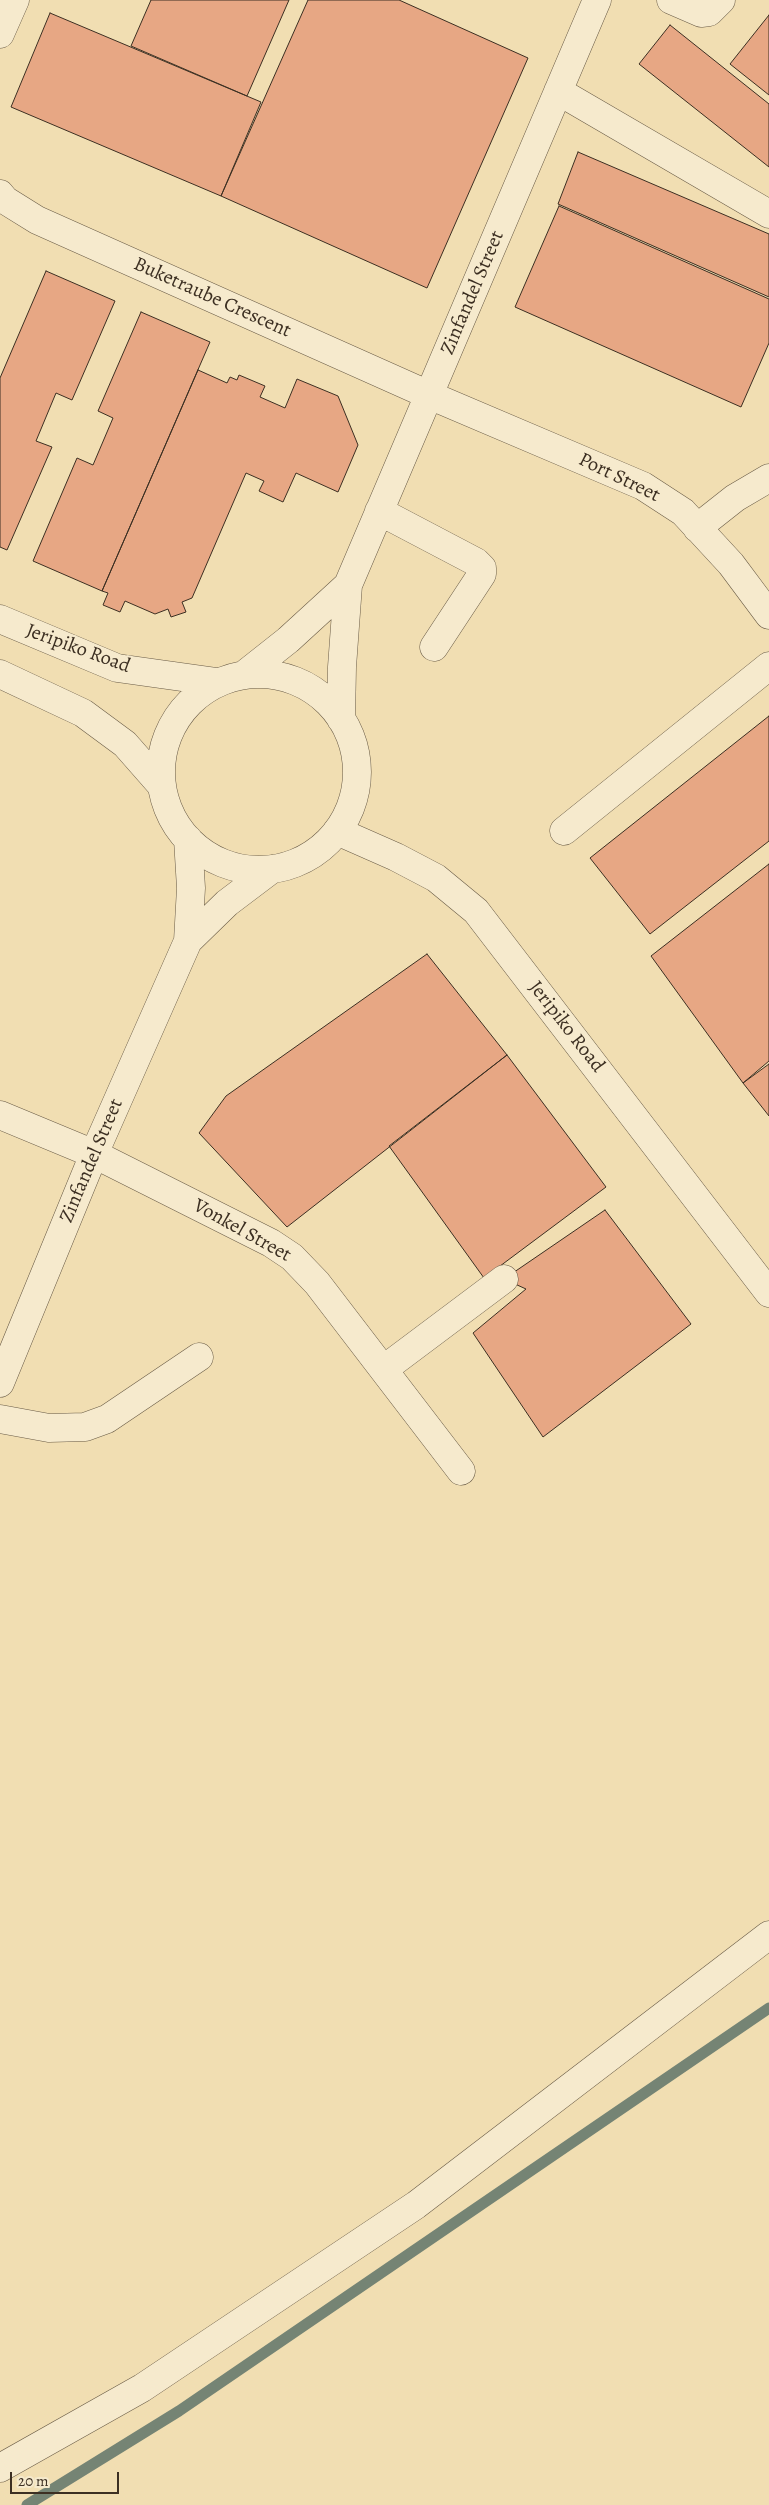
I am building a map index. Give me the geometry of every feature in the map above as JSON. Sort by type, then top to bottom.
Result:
[{"type":"street","points":[[0,34],[15,0]]},
{"type":"street","name":"Zinfandel Street","points":[[341,719],[342,649],[348,585],[597,0]]},
{"type":"street","points":[[671,0],[702,13],[710,12],[721,0]]},
{"type":"street","points":[[558,90],[769,214]]},
{"type":"street","name":"Buketraube Crescent","points":[[0,194],[5,200],[38,220],[429,395]]},
{"type":"street","name":"Port Street","points":[[429,395],[643,486],[683,512],[731,564],[767,607]]},
{"type":"street","points":[[697,528],[735,498],[769,478]]},
{"type":"street","points":[[379,511],[476,562],[482,568],[482,574],[434,647]]},
{"type":"street","name":"Zinfandel Street","points":[[245,674],[288,640],[348,585]]},
{"type":"street","name":"Jeripiko Road","points":[[0,619],[117,668],[217,682]]},
{"type":"street","points":[[564,831],[769,666]]},
{"type":"street","points":[[0,674],[83,713],[125,744],[161,785]]},
{"type":"street","points":[[245,674],[272,674],[300,682],[323,698],[341,719],[353,746],[357,775],[351,805],[337,831],[319,850],[297,862],[272,869],[248,869],[226,864],[205,854],[188,839],[170,814],[161,785],[162,754],[172,724],[191,700],[217,682],[245,674]]},
{"type":"street","name":"Jeripiko Road","points":[[337,831],[396,856],[436,878],[476,910],[762,1282]]},
{"type":"street","name":"Zinfandel Street","points":[[0,1383],[94,1154],[188,941],[191,888],[188,839]]},
{"type":"street","name":"Zinfandel Street","points":[[188,941],[227,904],[272,869]]},
{"type":"street","name":"Vonkel Street","points":[[0,1115],[94,1154],[271,1243],[292,1257],[317,1283],[461,1471]]},
{"type":"street","points":[[384,1369],[504,1279]]},
{"type":"street","points":[[0,1419],[49,1428],[85,1427],[107,1419],[199,1357]]},
{"type":"street","points":[[0,2468],[142,2388],[416,2205],[769,1935]]},
{"type":"building","points":[[151,0],[289,0],[247,96],[131,46]]},
{"type":"building","points":[[308,0],[399,0],[528,58],[427,288],[221,196]]},
{"type":"building","points":[[50,13],[261,102],[221,196],[11,107]]},
{"type":"building","points":[[769,15],[769,95],[730,64]]},
{"type":"building","points":[[670,25],[769,104],[769,167],[639,64]]},
{"type":"building","points":[[578,152],[769,234],[769,297],[558,204]]},
{"type":"building","points":[[559,206],[769,299],[769,343],[741,407],[515,307]]},
{"type":"building","points":[[46,271],[115,301],[72,400],[56,393],[36,441],[52,447],[7,550],[0,547],[0,378]]},
{"type":"building","points":[[141,312],[210,342],[102,591],[33,561],[77,458],[93,465],[113,418],[98,411]]},
{"type":"building","points":[[198,370],[227,383],[230,377],[237,380],[239,375],[265,386],[260,397],[285,408],[297,379],[338,396],[358,445],[338,492],[296,473],[283,502],[259,491],[264,481],[246,473],[192,598],[182,602],[186,612],[171,617],[168,609],[155,614],[125,601],[120,612],[103,605],[108,593],[102,591]]},
{"type":"building","points":[[769,716],[769,841],[650,934],[590,858]]},
{"type":"building","points":[[769,864],[769,1061],[743,1083],[651,956]]},
{"type":"building","points":[[427,954],[507,1055],[287,1227],[199,1133],[226,1096]]},
{"type":"building","points":[[507,1055],[606,1187],[484,1278],[389,1146]]},
{"type":"building","points":[[769,1064],[769,1116],[743,1083]]},
{"type":"building","points":[[605,1210],[691,1324],[543,1437],[473,1333],[526,1289],[504,1279]]},
{"type":"waterway","points":[[27,2505],[179,2411],[769,2008]]}]
